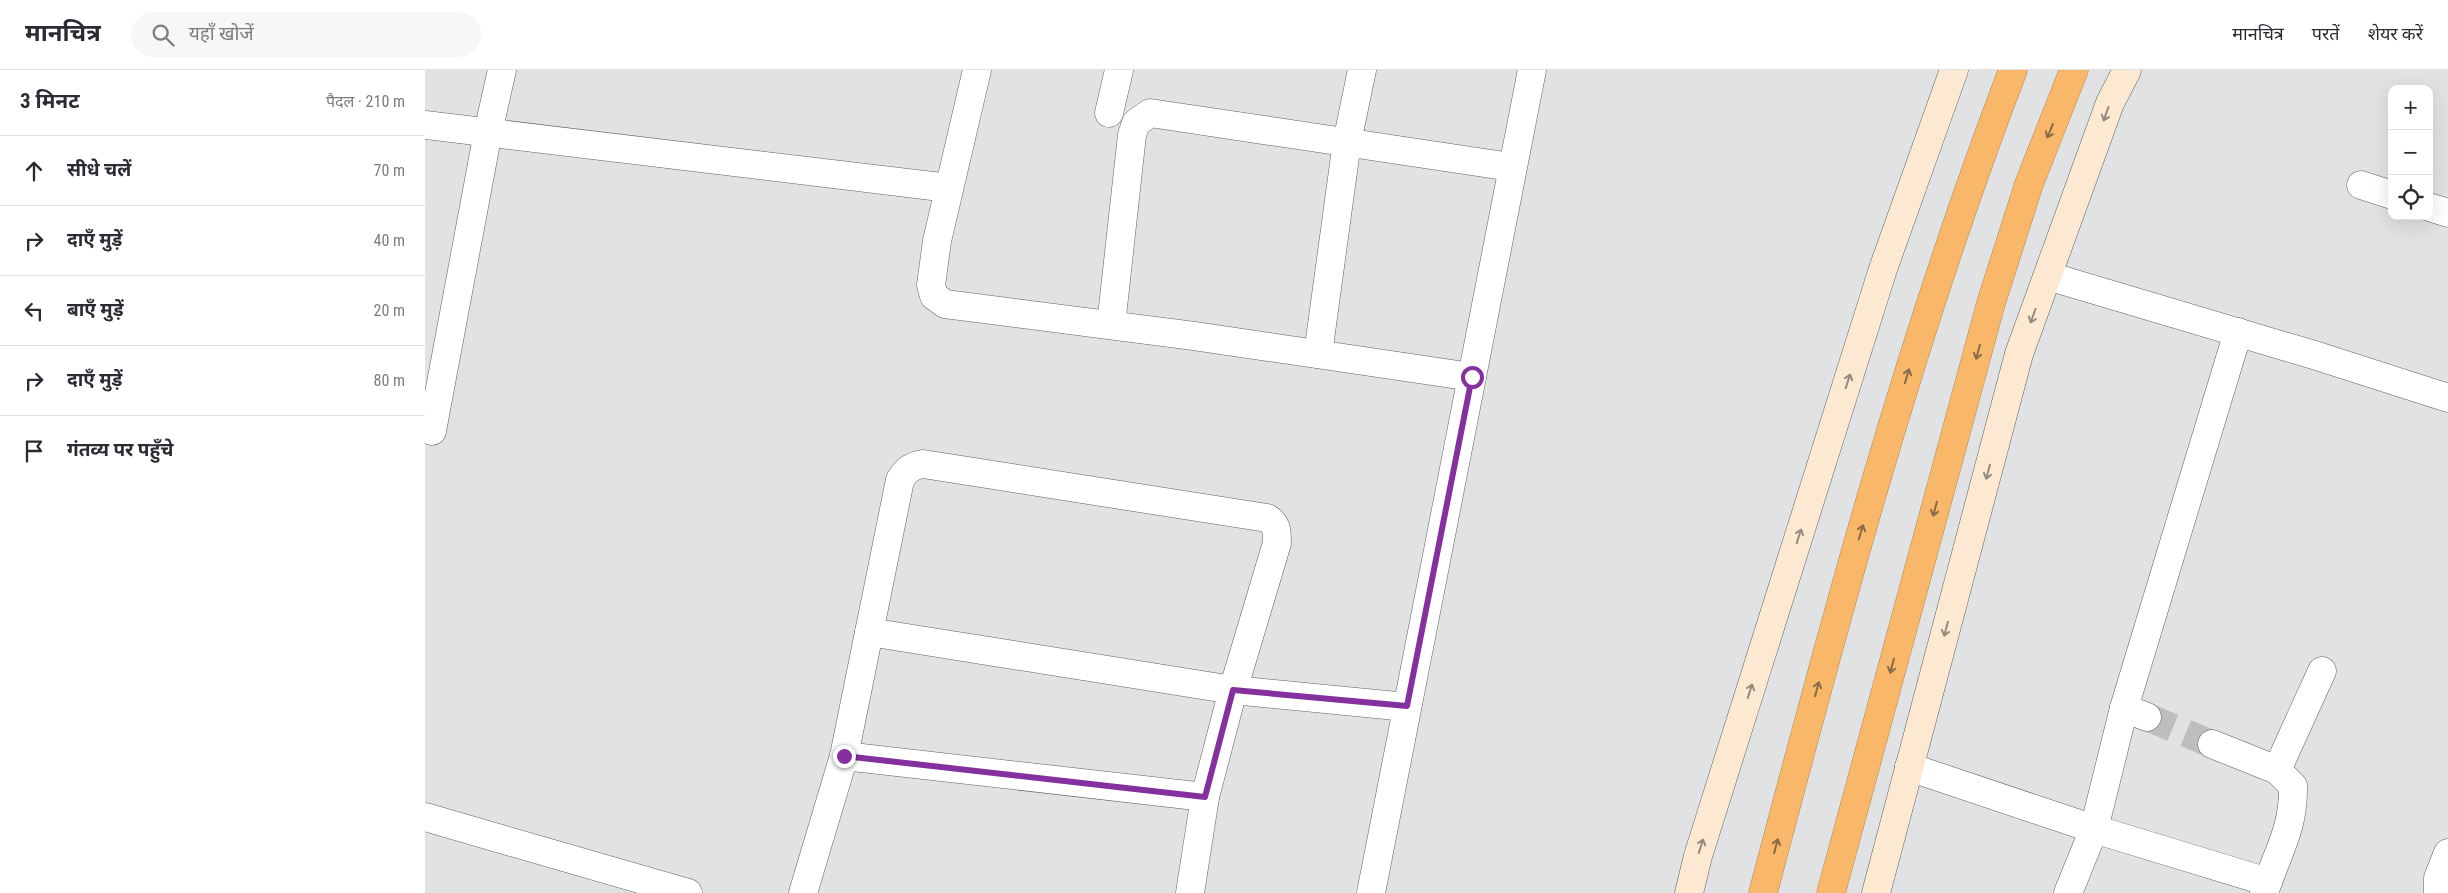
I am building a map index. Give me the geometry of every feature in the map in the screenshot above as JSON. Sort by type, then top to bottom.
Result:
[{"type":"highway","points":[[1763,893],[1837,612],[1910,366],[1985,143],[2013,70]]},
{"type":"highway","points":[[1831,893],[1991,303],[2029,184],[2074,70]]},
{"type":"street","points":[[432,431],[488,132],[502,70]]},
{"type":"street","points":[[977,70],[949,188],[931,285],[934,296],[945,304],[1111,325],[1472,377]]},
{"type":"street","points":[[1109,113],[1119,70]]},
{"type":"street","points":[[1318,354],[1347,142],[1361,70]]},
{"type":"street","points":[[1371,893],[1531,70]]},
{"type":"street","points":[[1689,893],[1698,856],[1883,269],[1954,70]]},
{"type":"street","points":[[1876,893],[2019,354],[2110,104],[2127,70]]},
{"type":"street","points":[[1111,325],[1132,135],[1136,123],[1151,113],[1511,167]]},
{"type":"street","points":[[425,124],[949,188]]},
{"type":"street","points":[[2361,185],[2388,194]]},
{"type":"street","points":[[2433,208],[2448,213]]},
{"type":"street","points":[[2048,276],[2238,332],[2448,398]]},
{"type":"street","points":[[2068,893],[2095,829],[2136,713],[2238,332]]},
{"type":"street","points":[[803,893],[844,756],[900,480],[906,471],[913,466],[923,464],[1267,518],[1274,523],[1277,532],[1277,542],[1233,690],[1205,797],[1190,893]]},
{"type":"street","points":[[869,632],[1233,690],[1407,706]]},
{"type":"street","points":[[2277,770],[2322,671]]},
{"type":"street","points":[[1909,767],[2266,888],[2289,829],[2293,808],[2293,786],[2277,770],[2212,744]]},
{"type":"street","points":[[844,756],[1205,797]]},
{"type":"street","points":[[425,817],[688,893]]},
{"type":"street","points":[[2438,893],[2438,878],[2448,853]]},
{"type":"tunnel","points":[[2147,717],[2212,744]]},
{"type":"route","points":[[844,756],[1205,797],[1233,690],[1407,706],[1472,377]]}]
